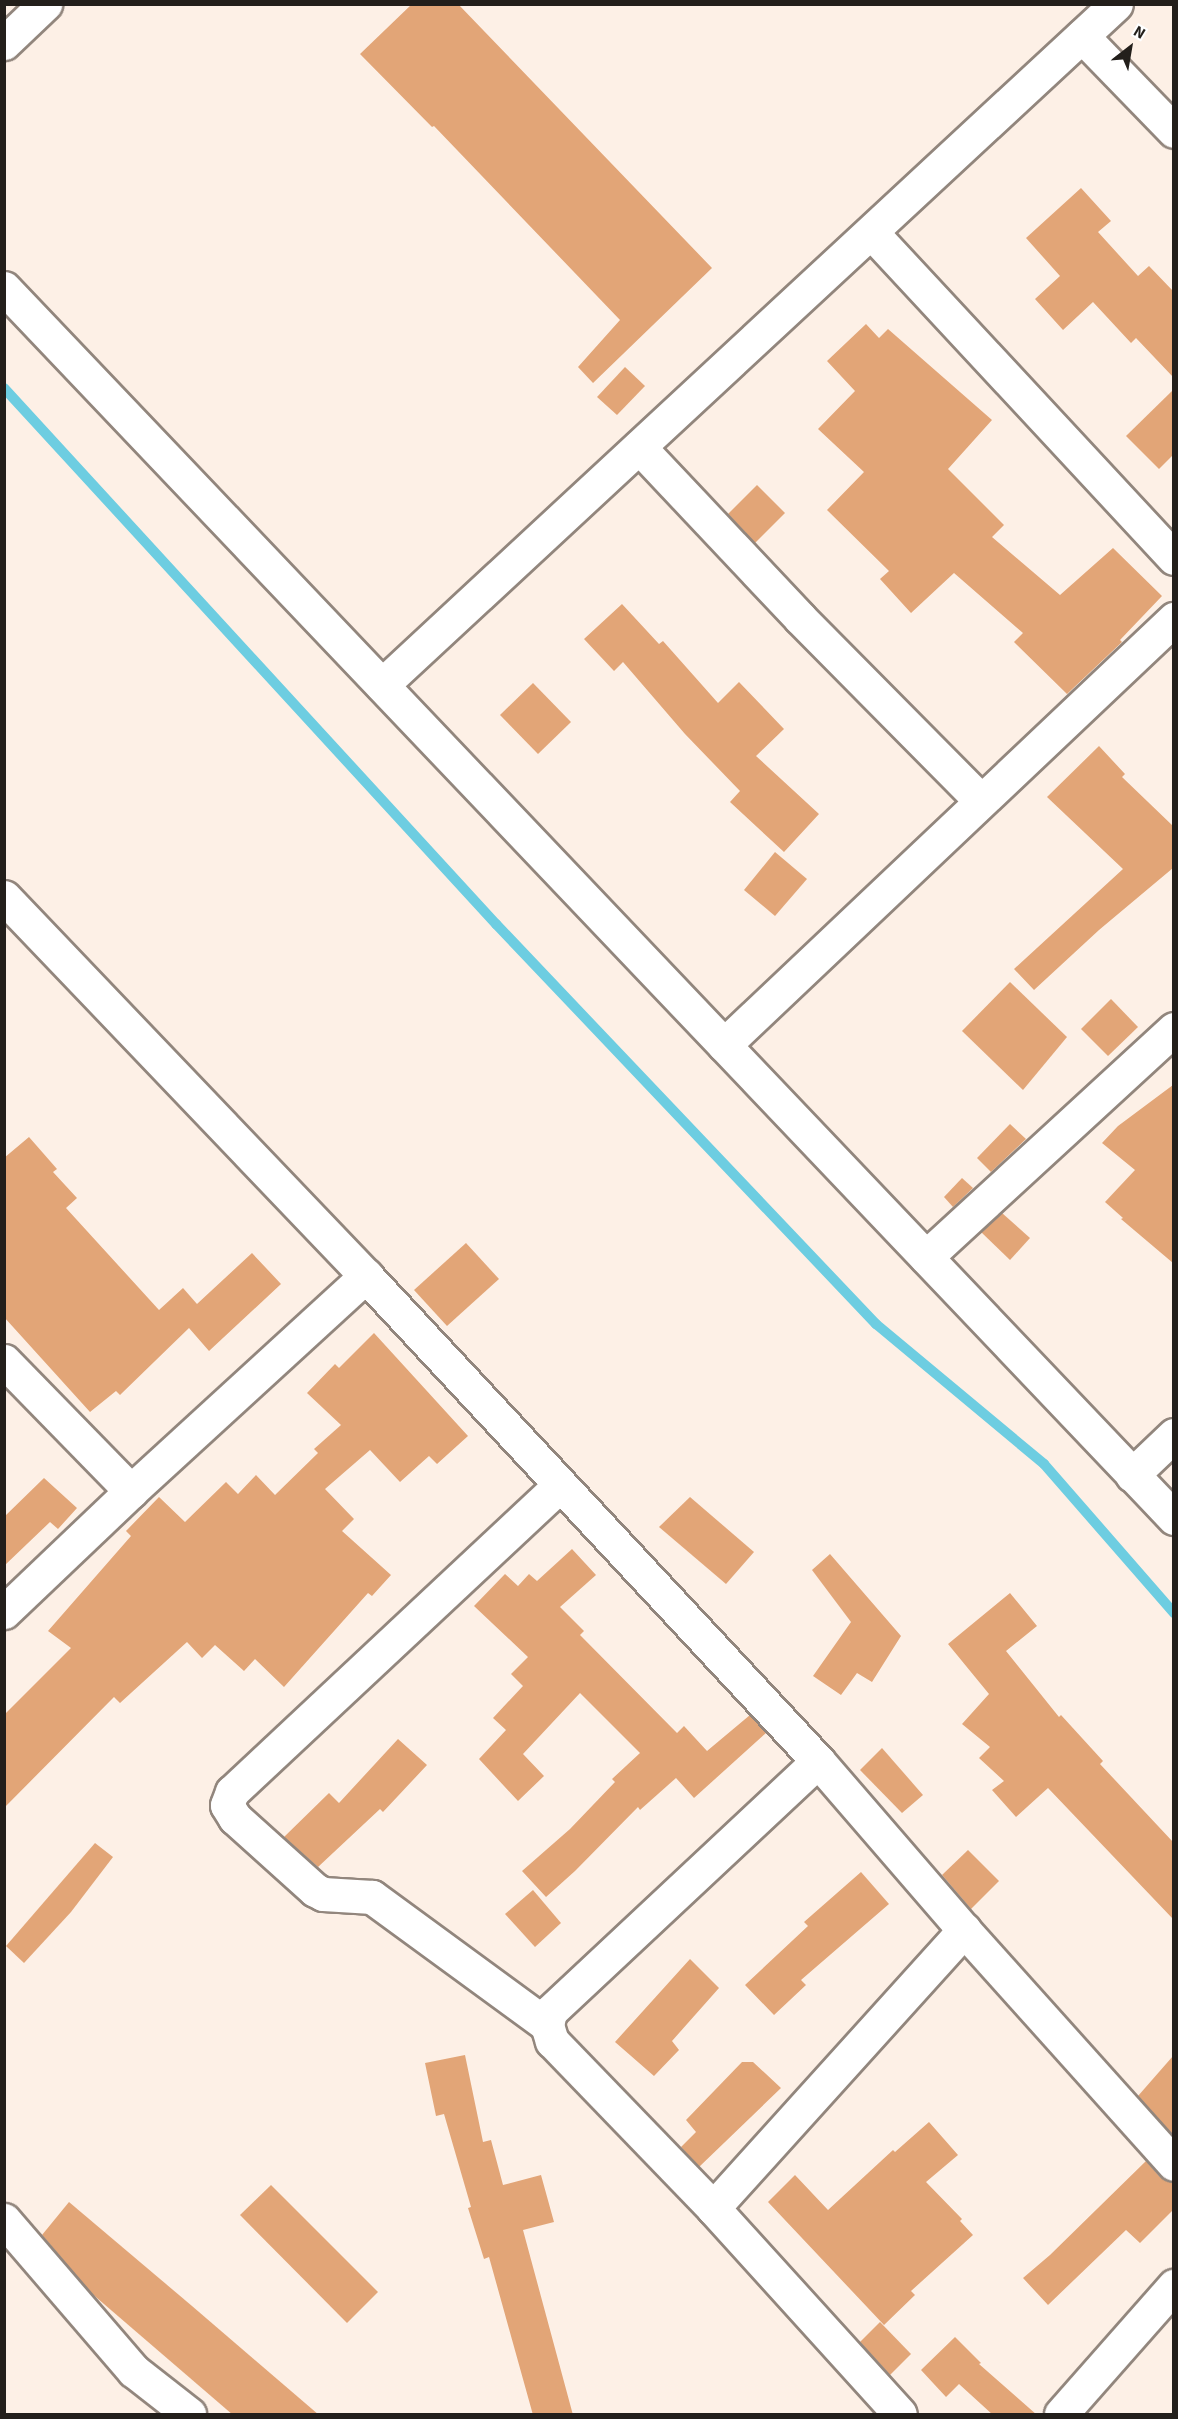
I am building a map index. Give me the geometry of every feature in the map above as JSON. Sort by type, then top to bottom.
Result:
[{"type":"street","points":[[4,43],[45,4]]},
{"type":"street","points":[[382,685],[1116,4]]},
{"type":"street","points":[[1082,36],[1173,131]]},
{"type":"street","points":[[871,232],[1173,558]]},
{"type":"street","points":[[4,288],[1173,1518]]},
{"type":"street","points":[[639,447],[800,618],[981,801]]},
{"type":"street","points":[[724,1045],[1173,619]]},
{"type":"street","points":[[4,897],[366,1276],[559,1486],[818,1761],[964,1930],[1173,2164]]},
{"type":"street","points":[[926,1257],[1173,1029]]},
{"type":"street","points":[[4,1612],[131,1491],[366,1276]]},
{"type":"street","points":[[4,1361],[131,1491]]},
{"type":"street","points":[[1132,1475],[1173,1435]]},
{"type":"street","points":[[547,2025],[372,1898],[324,1894],[315,1890],[236,1818],[227,1805],[232,1792],[559,1486]]},
{"type":"street","points":[[818,1761],[550,2012],[547,2025],[552,2041],[713,2208],[900,2415]]},
{"type":"street","points":[[713,2208],[964,1930]]},
{"type":"street","points":[[4,2220],[134,2370],[189,2415]]},
{"type":"street","points":[[1061,2415],[1173,2286]]},
{"type":"building","points":[[412,4],[458,4],[712,268],[593,383],[578,367],[620,320],[434,126],[432,127],[360,54]]},
{"type":"building","points":[[1081,188],[1111,221],[1098,232],[1138,276],[1149,266],[1173,291],[1173,377],[1136,338],[1131,343],[1093,302],[1063,330],[1035,299],[1060,276],[1026,238]]},
{"type":"building","points":[[866,324],[879,338],[888,329],[992,420],[948,469],[1004,525],[992,537],[1060,595],[1113,548],[1162,596],[1120,640],[1122,642],[1067,694],[1014,642],[1023,633],[954,573],[911,613],[880,579],[889,571],[827,510],[864,472],[818,429],[855,391],[827,361]]},
{"type":"building","points":[[625,367],[645,386],[617,415],[597,397]]},
{"type":"building","points":[[1173,390],[1173,455],[1159,469],[1126,436]]},
{"type":"building","points":[[757,485],[785,513],[755,543],[728,514]]},
{"type":"building","points":[[622,604],[659,644],[663,641],[718,703],[739,682],[784,729],[756,756],[819,814],[784,852],[730,802],[740,791],[685,734],[623,662],[614,671],[584,639]]},
{"type":"building","points":[[533,683],[571,722],[538,754],[500,715]]},
{"type":"building","points":[[1099,746],[1125,774],[1122,777],[1173,826],[1173,868],[1099,930],[1034,990],[1014,969],[1123,869],[1047,797]]},
{"type":"building","points":[[775,852],[807,879],[775,916],[744,890]]},
{"type":"building","points":[[1010,982],[1067,1037],[1023,1090],[962,1031]]},
{"type":"building","points":[[1111,999],[1138,1027],[1108,1056],[1081,1029]]},
{"type":"building","points":[[1173,1085],[1173,1263],[1121,1219],[1123,1218],[1105,1202],[1135,1170],[1102,1143],[1118,1126]]},
{"type":"building","points":[[1010,1124],[1026,1139],[991,1172],[977,1158]]},
{"type":"building","points":[[29,1137],[57,1169],[53,1172],[77,1198],[66,1208],[159,1310],[183,1288],[197,1304],[252,1253],[281,1284],[209,1351],[189,1328],[120,1395],[116,1391],[90,1412],[4,1317],[4,1158]]},
{"type":"building","points":[[962,1178],[973,1188],[953,1207],[944,1197]]},
{"type":"building","points":[[1002,1213],[1030,1238],[1010,1260],[981,1232]]},
{"type":"building","points":[[466,1243],[499,1279],[447,1326],[414,1290]]},
{"type":"building","points":[[374,1333],[468,1436],[437,1464],[429,1456],[400,1482],[370,1450],[325,1489],[354,1519],[342,1531],[391,1575],[372,1596],[368,1593],[284,1687],[255,1659],[244,1671],[215,1645],[202,1658],[187,1642],[120,1703],[114,1697],[4,1808],[4,1715],[71,1648],[48,1631],[131,1536],[126,1531],[159,1497],[185,1522],[226,1482],[238,1494],[256,1475],[275,1495],[318,1453],[314,1449],[341,1425],[307,1393],[335,1364],[339,1368]]},
{"type":"building","points":[[44,1478],[77,1508],[58,1529],[50,1522],[4,1566],[4,1517]]},
{"type":"building","points":[[690,1497],[754,1552],[726,1584],[659,1527]]},
{"type":"building","points":[[572,1549],[596,1575],[560,1607],[584,1631],[580,1635],[677,1733],[684,1726],[707,1751],[750,1715],[766,1733],[694,1798],[676,1778],[640,1810],[638,1807],[546,1897],[522,1871],[570,1829],[615,1782],[612,1779],[640,1753],[580,1693],[523,1754],[544,1776],[518,1801],[479,1759],[506,1730],[493,1718],[523,1686],[511,1674],[528,1657],[474,1606],[505,1574],[518,1586],[529,1574],[537,1581]]},
{"type":"building","points":[[830,1554],[901,1636],[872,1682],[857,1673],[841,1695],[813,1676],[851,1622],[812,1570]]},
{"type":"building","points":[[1010,1593],[1037,1626],[1006,1651],[1059,1717],[1061,1715],[1103,1761],[1100,1764],[1173,1842],[1173,1919],[1048,1788],[1016,1817],[992,1790],[1004,1781],[979,1758],[990,1747],[962,1724],[989,1694],[948,1644]]},
{"type":"building","points":[[398,1739],[427,1765],[383,1812],[380,1809],[318,1867],[284,1837],[329,1793],[339,1803]]},
{"type":"building","points":[[882,1748],[923,1795],[902,1813],[860,1770]]},
{"type":"building","points":[[95,1843],[113,1857],[71,1912],[24,1963],[6,1946]]},
{"type":"building","points":[[968,1850],[999,1881],[971,1909],[942,1875]]},
{"type":"building","points":[[861,1872],[889,1904],[801,1980],[806,1985],[774,2015],[745,1985],[808,1926],[804,1922]]},
{"type":"building","points":[[533,1890],[561,1923],[535,1947],[505,1914]]},
{"type":"building","points":[[690,1959],[719,1988],[672,2041],[679,2050],[654,2076],[615,2042]]},
{"type":"building","points":[[465,2055],[483,2142],[491,2140],[503,2185],[541,2175],[554,2222],[523,2230],[573,2415],[533,2415],[489,2257],[484,2259],[468,2208],[471,2207],[444,2114],[436,2116],[425,2063]]},
{"type":"building","points":[[1173,2056],[1173,2135],[1138,2096]]},
{"type":"building","points":[[742,2062],[753,2062],[781,2088],[699,2167],[681,2147],[696,2132],[686,2120]]},
{"type":"building","points":[[929,2122],[958,2155],[926,2182],[962,2219],[960,2221],[973,2235],[911,2291],[915,2295],[884,2325],[768,2202],[795,2175],[828,2210],[893,2150],[895,2152]]},
{"type":"building","points":[[1146,2161],[1160,2177],[1173,2182],[1173,2210],[1140,2243],[1126,2230],[1048,2305],[1023,2278],[1050,2255]]},
{"type":"building","points":[[271,2185],[378,2292],[347,2323],[240,2215]]},
{"type":"building","points":[[69,2202],[319,2415],[233,2415],[90,2292],[42,2235]]},
{"type":"building","points":[[880,2322],[911,2354],[890,2375],[860,2342]]},
{"type":"building","points":[[955,2337],[981,2363],[979,2364],[1037,2415],[993,2415],[959,2384],[946,2397],[921,2370]]},
{"type":"waterway","points":[[4,388],[496,924],[876,1324],[1044,1464],[1174,1613]]}]
